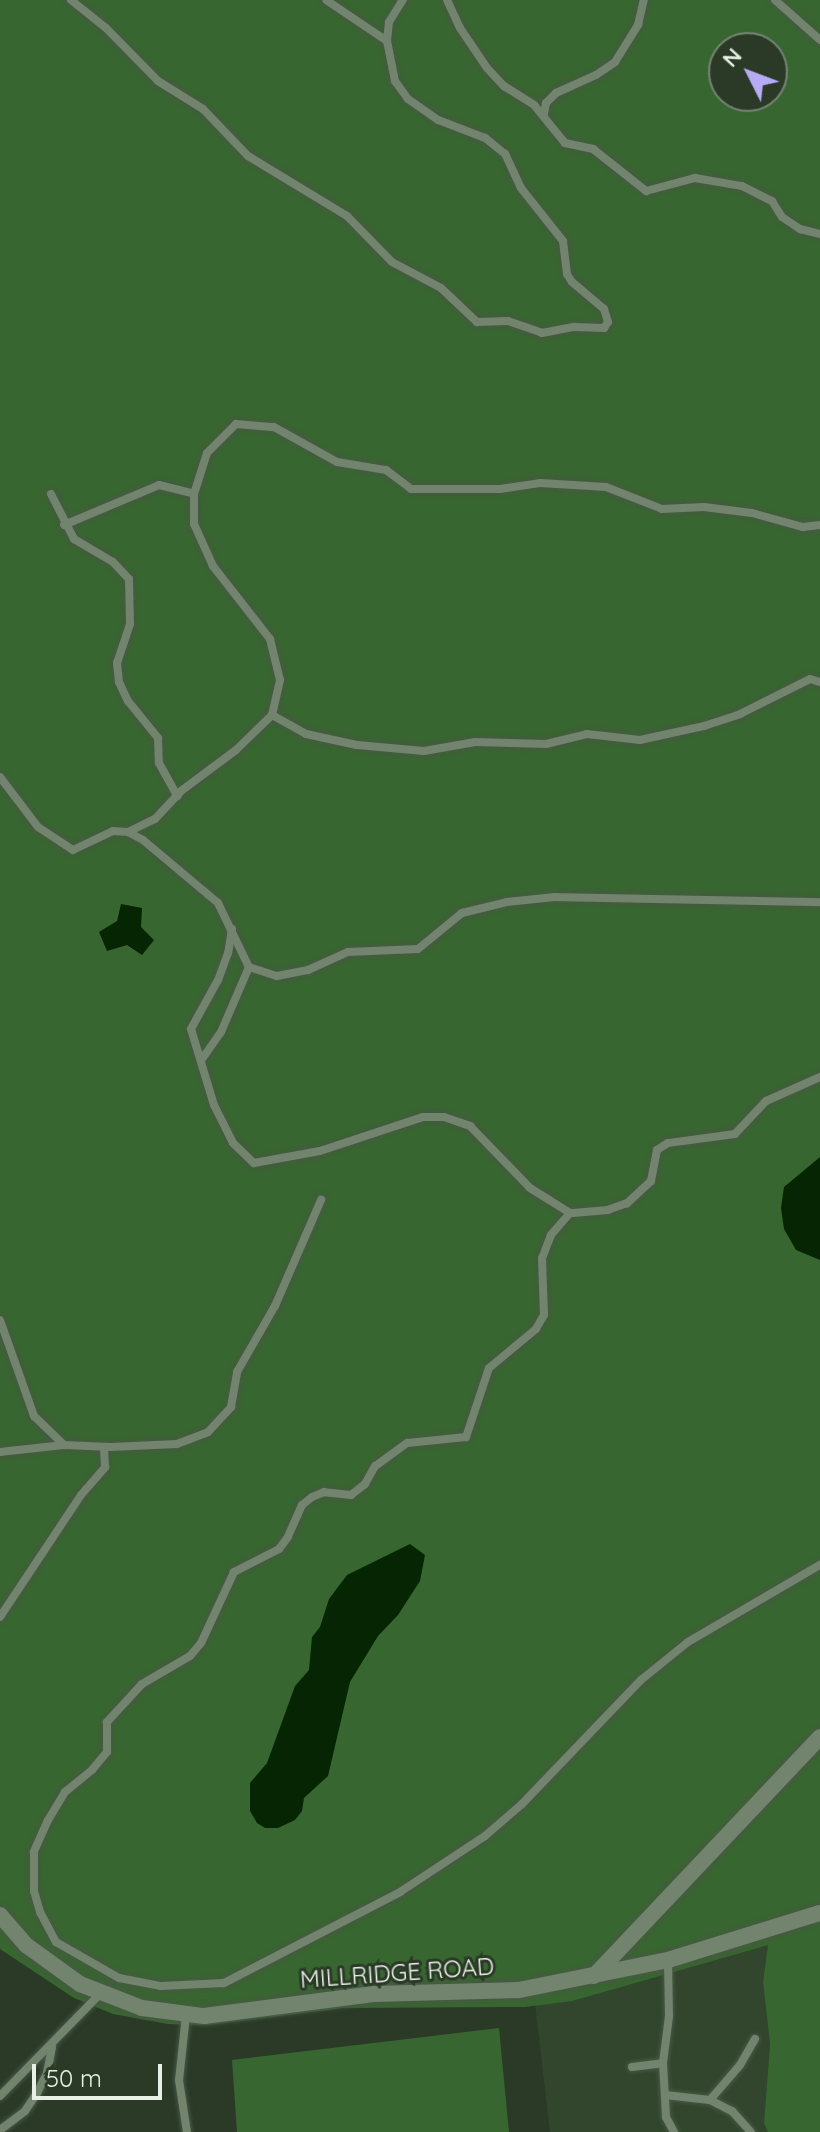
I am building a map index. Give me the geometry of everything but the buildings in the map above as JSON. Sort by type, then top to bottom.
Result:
[{"type":"street","points":[[594,1976],[820,1737]]},
{"type":"street","name":"MILLRIDGE ROAD","points":[[0,1915],[43,1960],[100,1994],[142,2008],[186,2015],[374,1994],[519,1990],[668,1960],[820,1913]]},
{"type":"lane","points":[[71,0],[106,28],[158,81],[203,109],[248,156],[347,216],[392,262],[441,288],[477,322],[508,321],[542,333],[574,327],[604,328],[608,322],[604,309],[572,282],[567,274],[563,241],[521,188],[505,154],[485,138],[447,125],[408,99],[395,81],[387,41],[389,22],[403,0]]},
{"type":"lane","points":[[326,0],[387,41]]},
{"type":"lane","points":[[447,0],[468,42],[487,68],[544,116],[565,143],[593,149],[614,162],[646,191],[695,178],[742,186],[772,201],[782,217],[800,229],[820,234]]},
{"type":"lane","points":[[544,116],[544,107],[550,97],[596,75],[615,62],[638,25],[644,0]]},
{"type":"lane","points":[[775,0],[820,40]]},
{"type":"lane","points":[[128,832],[155,819],[177,796],[236,750],[272,715],[280,680],[270,639],[213,566],[194,524],[194,494],[207,453],[236,424],[274,427],[337,462],[386,470],[411,489],[500,489],[540,483],[606,487],[662,509],[704,507],[752,513],[803,527],[820,525]]},
{"type":"lane","points":[[64,525],[159,485],[194,494]]},
{"type":"lane","points":[[51,494],[64,525],[74,539],[113,562],[129,579],[130,624],[117,663],[119,682],[128,701],[158,738],[159,763],[177,796]]},
{"type":"lane","points":[[272,715],[306,734],[330,740],[424,751],[475,742],[546,744],[587,734],[640,740],[716,722],[740,714],[810,679],[820,682]]},
{"type":"lane","points":[[2,781],[38,827],[73,850],[113,831],[128,832],[143,840],[218,903],[249,967],[221,1032],[202,1059]]},
{"type":"lane","points":[[249,967],[277,976],[308,970],[348,952],[418,949],[462,913],[531,899],[820,902]]},
{"type":"lane","points":[[232,929],[228,953],[218,980],[191,1029],[214,1105],[233,1143],[254,1163],[320,1151],[423,1117],[444,1117],[470,1126],[530,1188],[570,1213],[608,1210],[627,1203],[651,1181],[657,1150],[668,1143],[735,1134],[766,1101],[820,1077]]},
{"type":"lane","points":[[0,1452],[64,1445],[177,1444],[208,1432],[231,1407],[237,1372],[275,1306],[321,1200]]},
{"type":"lane","points":[[570,1213],[551,1235],[542,1258],[544,1315],[536,1329],[489,1368],[466,1437],[407,1443],[375,1466],[365,1484],[351,1495],[324,1492],[312,1497],[302,1505],[288,1537],[279,1549],[234,1572],[201,1643],[190,1656],[142,1684],[107,1722],[107,1752],[92,1770],[65,1792],[34,1852],[34,1891],[40,1912],[56,1942],[119,1978],[161,1986],[224,1983],[400,1892],[485,1836],[522,1804],[641,1680],[688,1642],[820,1565]]},
{"type":"lane","points":[[0,1320],[34,1416],[64,1445]]},
{"type":"lane","points":[[0,1617],[81,1495],[105,1467],[104,1447]]},
{"type":"lane","points":[[668,1960],[669,2016],[663,2063],[666,2117],[674,2132]]},
{"type":"lane","points":[[0,2096],[100,1994]]},
{"type":"lane","points":[[186,2015],[179,2080],[187,2132]]},
{"type":"lane","points":[[710,2100],[740,2065],[755,2039]]},
{"type":"lane","points":[[0,2130],[25,2111],[37,2093],[47,2073],[52,2046]]},
{"type":"lane","points":[[632,2067],[663,2063]]},
{"type":"lane","points":[[665,2095],[710,2100],[732,2111],[751,2132]]},
{"type":"shaded area","points":[[0,0],[820,0],[820,2132],[768,2132],[764,2123],[770,2044],[763,1982],[768,1945],[572,2001],[525,2007],[343,2008],[208,2025],[168,2024],[113,2014],[74,1998],[0,1949]]},
{"type":"shaded area","points":[[121,904],[142,908],[141,927],[154,940],[142,955],[127,945],[107,951],[99,932],[117,921]]},
{"type":"shaded area","points":[[820,1157],[820,1260],[796,1250],[784,1229],[781,1208],[784,1187]]},
{"type":"shaded area","points":[[410,1544],[425,1555],[420,1581],[398,1615],[378,1636],[350,1682],[328,1776],[304,1798],[302,1811],[295,1820],[278,1828],[265,1828],[257,1823],[250,1811],[250,1783],[267,1763],[295,1686],[309,1670],[312,1637],[320,1627],[329,1599],[347,1575]]},
{"type":"shaded area","points":[[770,1933],[763,1982],[770,2044],[764,2122],[768,2132],[550,2132],[533,1986]]},
{"type":"shaded area","points":[[499,2028],[509,2132],[237,2132],[232,2060]]}]
